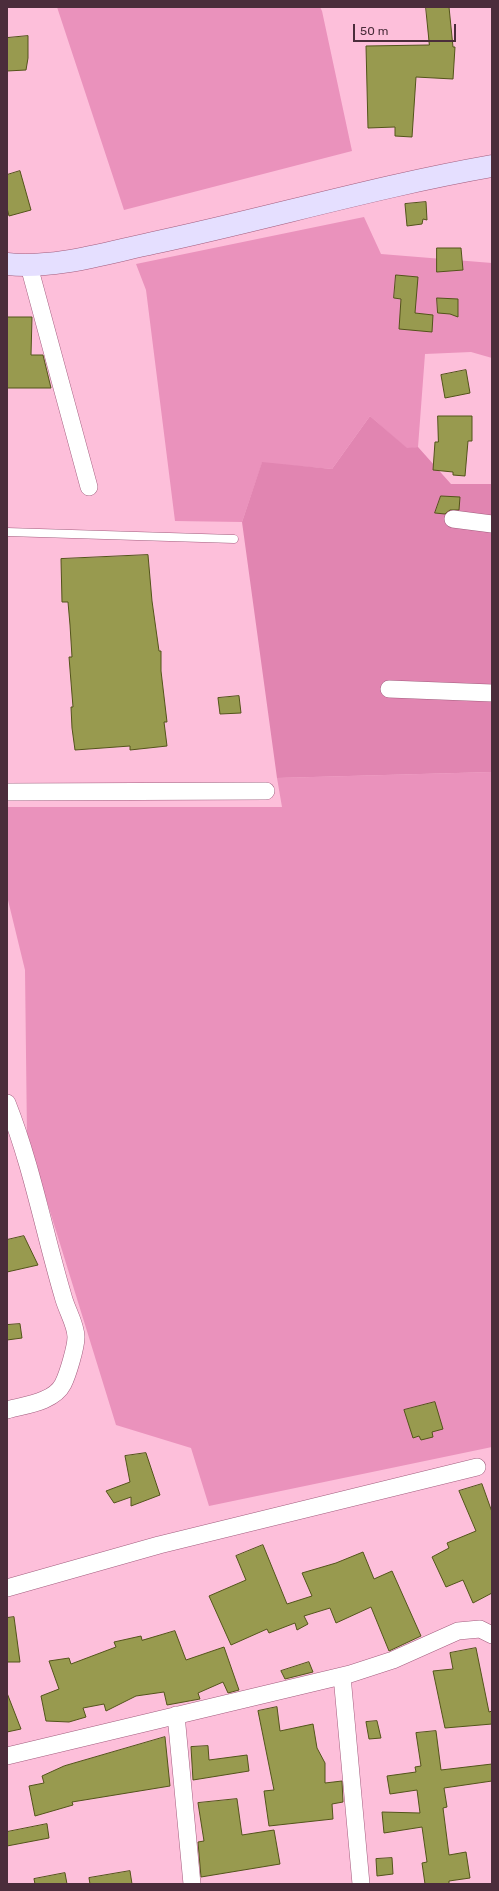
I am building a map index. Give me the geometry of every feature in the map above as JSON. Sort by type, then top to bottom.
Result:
[{"type":"street","points":[[7,264],[29,266],[89,257],[215,230],[350,196],[492,166]]},
{"type":"street","points":[[29,266],[89,487]]},
{"type":"street","points":[[453,519],[492,524]]},
{"type":"street","points":[[389,689],[492,693]]},
{"type":"street","points":[[7,792],[266,791]]},
{"type":"street","points":[[7,1104],[20,1136],[32,1174],[63,1296],[76,1335],[74,1350],[63,1384],[45,1399],[7,1410]]},
{"type":"street","points":[[7,1588],[159,1545],[477,1468]]},
{"type":"street","points":[[7,1756],[342,1676],[394,1660],[458,1631],[480,1629],[492,1635]]},
{"type":"street","points":[[342,1676],[361,1884]]},
{"type":"street","points":[[176,1715],[192,1884]]},
{"type":"lane","points":[[7,532],[234,538]]},
{"type":"shaded area","points":[[57,7],[320,7],[352,151],[124,210]]},
{"type":"shaded area","points":[[364,217],[381,254],[492,263],[492,358],[471,352],[425,354],[418,447],[407,449],[370,416],[332,469],[262,463],[242,522],[175,521],[146,290],[136,264]]},
{"type":"shaded area","points":[[370,416],[407,448],[418,447],[451,484],[492,484],[492,772],[277,778],[242,522],[262,462],[332,469]]},
{"type":"shaded area","points":[[492,772],[492,1447],[209,1506],[191,1448],[116,1425],[27,1137],[25,970],[7,896],[7,807],[282,807],[277,778]]},
{"type":"building","points":[[426,7],[449,7],[453,47],[455,47],[453,79],[416,77],[412,137],[395,136],[395,127],[368,128],[366,46],[429,45]]},
{"type":"building","points":[[28,36],[28,58],[26,70],[7,71],[7,38]]},
{"type":"building","points":[[20,171],[31,210],[9,216],[7,208],[7,175]]},
{"type":"building","points":[[426,202],[427,220],[423,219],[422,224],[407,226],[405,204]]},
{"type":"building","points":[[437,248],[461,248],[463,270],[437,272]]},
{"type":"building","points":[[396,275],[418,277],[415,313],[433,315],[432,332],[399,329],[401,299],[394,298]]},
{"type":"building","points":[[437,298],[458,299],[458,317],[450,314],[438,313]]},
{"type":"building","points":[[7,317],[32,317],[31,355],[43,355],[51,388],[7,388]]},
{"type":"building","points":[[466,370],[470,393],[445,398],[441,375]]},
{"type":"building","points":[[438,416],[472,416],[472,441],[468,441],[465,476],[453,475],[453,472],[433,470],[435,442],[438,442]]},
{"type":"building","points":[[441,496],[460,497],[459,510],[450,510],[445,514],[435,513]]},
{"type":"building","points":[[148,555],[152,601],[159,651],[161,651],[161,671],[167,722],[164,722],[167,746],[130,750],[130,746],[75,750],[72,728],[71,707],[73,707],[69,657],[72,657],[70,625],[68,602],[62,602],[61,559]]},
{"type":"building","points":[[239,696],[241,713],[220,714],[218,698]]},
{"type":"building","points":[[24,1236],[38,1265],[7,1272],[7,1240]]},
{"type":"building","points":[[20,1324],[22,1338],[7,1340],[7,1325]]},
{"type":"building","points":[[435,1402],[443,1429],[432,1432],[433,1437],[421,1440],[419,1436],[413,1438],[404,1410]]},
{"type":"building","points":[[146,1453],[160,1495],[131,1506],[131,1497],[114,1503],[106,1491],[130,1482],[125,1456]]},
{"type":"building","points":[[482,1484],[492,1512],[492,1593],[473,1603],[463,1580],[446,1587],[432,1557],[449,1548],[447,1543],[476,1531],[459,1491]]},
{"type":"building","points":[[263,1545],[287,1604],[312,1596],[302,1573],[336,1563],[363,1552],[374,1579],[392,1571],[421,1636],[389,1651],[371,1607],[336,1623],[330,1608],[304,1616],[308,1624],[297,1630],[295,1623],[269,1633],[267,1629],[231,1645],[209,1596],[246,1580],[236,1556]]},
{"type":"building","points":[[14,1617],[20,1662],[7,1662],[7,1618]]},
{"type":"building","points":[[175,1631],[186,1660],[224,1647],[239,1690],[228,1693],[223,1682],[198,1693],[200,1699],[167,1705],[164,1692],[136,1696],[106,1711],[104,1704],[83,1708],[86,1717],[69,1722],[46,1721],[41,1696],[59,1689],[49,1661],[69,1658],[71,1664],[116,1647],[114,1642],[141,1636],[142,1640]]},
{"type":"building","points":[[476,1648],[489,1712],[492,1711],[492,1724],[445,1728],[433,1671],[453,1669],[450,1653]]},
{"type":"building","points":[[309,1662],[313,1672],[285,1679],[281,1671]]},
{"type":"building","points":[[7,1693],[21,1729],[7,1732]]},
{"type":"building","points":[[277,1707],[280,1731],[313,1724],[317,1748],[325,1763],[325,1783],[342,1781],[343,1802],[332,1804],[333,1819],[269,1826],[264,1791],[274,1790],[258,1711]]},
{"type":"building","points":[[377,1721],[381,1738],[369,1739],[366,1722]]},
{"type":"building","points":[[436,1731],[441,1770],[492,1764],[492,1781],[444,1788],[447,1807],[443,1808],[449,1855],[466,1852],[470,1878],[449,1881],[449,1884],[425,1884],[422,1863],[427,1862],[422,1827],[384,1833],[382,1812],[420,1813],[417,1790],[390,1794],[387,1776],[416,1772],[415,1767],[421,1766],[416,1733]]},
{"type":"building","points":[[165,1737],[170,1786],[72,1802],[73,1805],[35,1816],[29,1786],[44,1783],[42,1776],[64,1766]]},
{"type":"building","points":[[208,1746],[209,1760],[247,1755],[249,1771],[193,1780],[191,1747]]},
{"type":"building","points":[[237,1799],[242,1835],[274,1830],[280,1864],[201,1877],[198,1842],[204,1841],[198,1803]]},
{"type":"building","points":[[47,1824],[49,1838],[7,1846],[7,1832]]},
{"type":"building","points":[[392,1858],[393,1874],[377,1876],[376,1859]]},
{"type":"building","points":[[130,1871],[132,1884],[90,1884],[89,1878]]},
{"type":"building","points":[[65,1873],[67,1884],[35,1884],[34,1879]]}]
